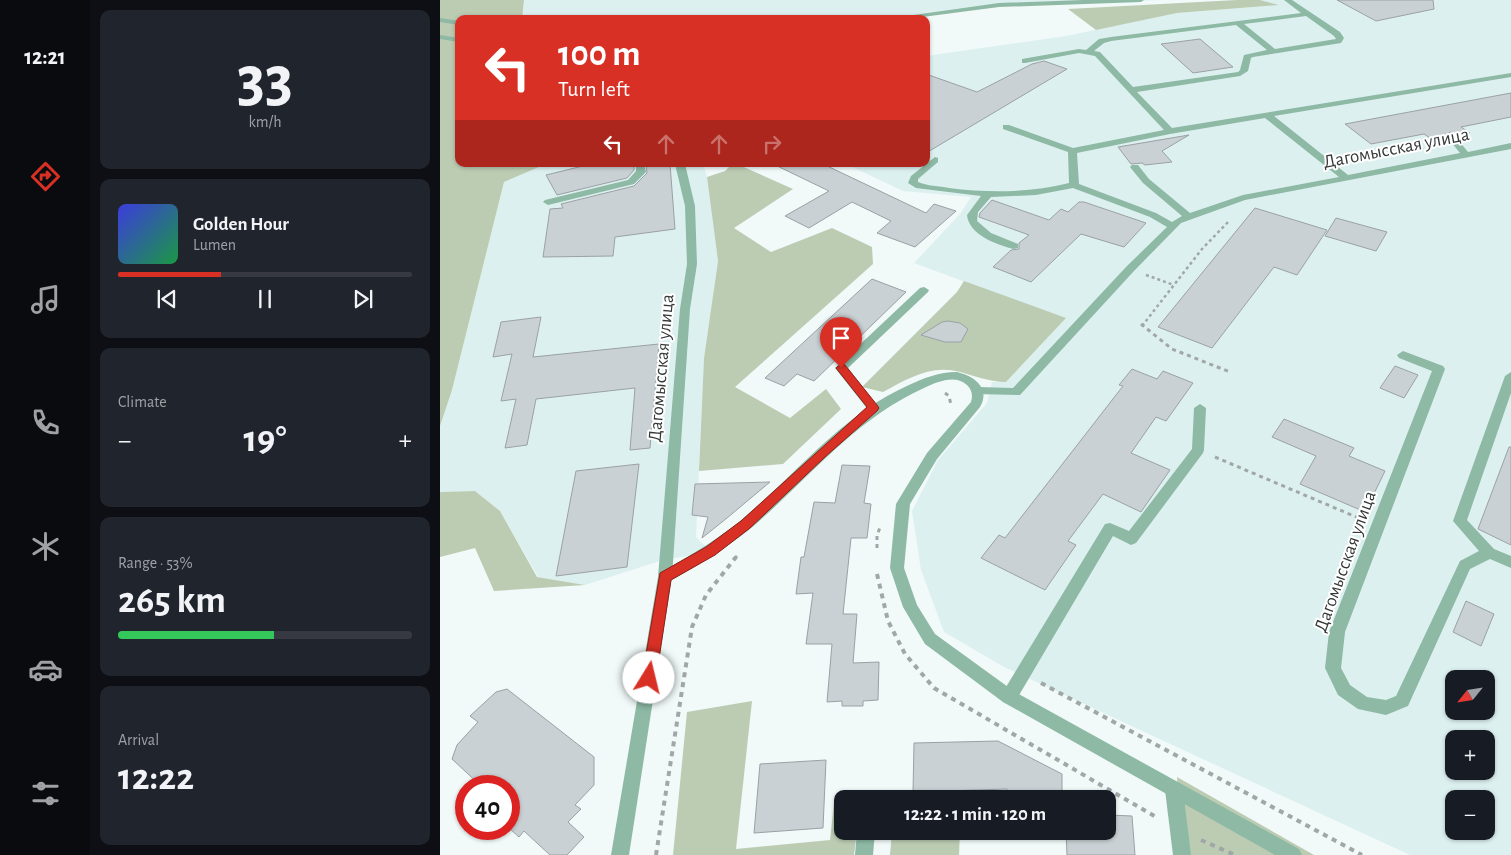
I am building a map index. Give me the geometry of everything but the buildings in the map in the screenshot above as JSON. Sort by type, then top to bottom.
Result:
[{"type":"street","points":[[920,15],[999,5],[1140,0]]},
{"type":"street","points":[[1132,90],[1240,74],[1244,71],[1247,57],[1251,54],[1338,41],[1340,38],[1337,34],[1286,0]]},
{"type":"street","points":[[1089,51],[1102,41],[1111,39],[1307,14]]},
{"type":"street","points":[[440,20],[455,22]]},
{"type":"street","points":[[1238,23],[1272,50]]},
{"type":"street","points":[[440,37],[455,39]]},
{"type":"street","points":[[1025,61],[1079,51],[1089,51],[1097,54],[1170,131]]},
{"type":"street","points":[[1006,127],[1072,151],[1170,131],[1511,75]]},
{"type":"street","points":[[1268,116],[1348,179]]},
{"type":"street","points":[[1451,137],[1465,154]]},
{"type":"street","name":"Дагомысская улица","points":[[978,391],[1016,392],[1172,226],[1188,217],[1243,198],[1511,146]]},
{"type":"street","points":[[1072,151],[1074,185]]},
{"type":"street","points":[[930,164],[935,160]]},
{"type":"street","points":[[548,202],[631,182],[641,172],[640,167]]},
{"type":"street","name":"Дагомысская улица","points":[[620,855],[665,577],[685,309],[692,264],[690,206],[681,167]]},
{"type":"street","points":[[927,167],[914,178],[913,184],[957,193],[1025,194],[1074,185],[1152,216],[1172,226]]},
{"type":"street","points":[[1135,167],[1146,181],[1188,217]]},
{"type":"street","points":[[988,193],[972,213],[972,220],[982,232],[1014,246]]},
{"type":"street","points":[[873,408],[841,368],[924,290]]},
{"type":"street","name":"Дагомысская улица","points":[[1403,355],[1439,368],[1338,632],[1334,668],[1344,690],[1364,704],[1386,708],[1402,701],[1465,565],[1489,553]]},
{"type":"street","points":[[665,577],[710,551],[746,524],[873,408],[896,394],[932,379],[944,376],[965,378],[978,391],[979,397],[976,404],[932,456],[903,504],[897,568],[910,607],[930,639],[1009,697],[1293,855]]},
{"type":"street","points":[[1511,376],[1460,520],[1489,553],[1511,562]]},
{"type":"street","points":[[1009,697],[1110,528],[1130,539],[1198,450],[1200,408]]},
{"type":"street","points":[[1174,790],[1182,855]]},
{"type":"street","points":[[864,855],[865,840]]},
{"type":"path","points":[[1230,372],[1172,348],[1141,325],[1202,249],[1247,202],[1243,198]]},
{"type":"path","points":[[1130,269],[1174,285]]},
{"type":"path","points":[[943,392],[949,396],[952,404],[950,413]]},
{"type":"path","points":[[1198,450],[1378,526]]},
{"type":"path","points":[[656,855],[692,627],[706,595],[743,550]]},
{"type":"path","points":[[1022,673],[1362,855]]},
{"type":"shaded area","points":[[524,0],[1161,0],[987,6],[922,15],[522,15]]},
{"type":"shaded area","points":[[1260,0],[1511,0],[1511,855],[1410,855],[1004,667],[944,632],[921,570],[912,511],[938,460],[987,403],[992,382],[1006,382],[1065,319],[914,263],[960,214],[971,197],[903,191],[852,167],[930,167],[930,55],[1066,36],[1177,13],[1277,5]]},
{"type":"shaded area","points":[[539,167],[704,167],[707,177],[718,261],[704,358],[696,537],[711,552],[663,560],[585,585],[538,577],[500,511],[475,491],[440,492],[440,426],[452,390],[504,182]]},
{"type":"green space","points":[[440,0],[524,0],[522,15],[455,15],[455,167],[539,167],[504,182],[452,390],[440,426]]},
{"type":"green space","points":[[1260,0],[1279,5],[1177,13],[1096,30],[1068,9]]},
{"type":"green space","points":[[729,167],[744,167],[793,189],[734,228],[771,252],[832,228],[872,247],[873,264],[735,387],[790,418],[826,389],[841,409],[783,464],[699,471],[704,358],[718,261],[707,177],[725,171]]},
{"type":"green space","points":[[964,281],[1066,318],[1006,382],[987,380],[956,371],[936,370],[918,375],[883,392],[862,387],[957,292]]},
{"type":"green space","points":[[475,491],[500,511],[537,577],[585,585],[494,591],[475,548],[440,557],[440,492]]},
{"type":"green space","points":[[752,701],[736,849],[830,840],[834,803],[834,840],[856,840],[854,855],[673,855],[687,712]]},
{"type":"green space","points":[[1177,777],[1314,855],[1186,855],[1179,813]]},
{"type":"green space","points":[[891,840],[960,840],[959,855],[890,855]]},
{"type":"route","points":[[649,678],[665,577],[710,551],[746,524],[873,408],[841,368]]}]
